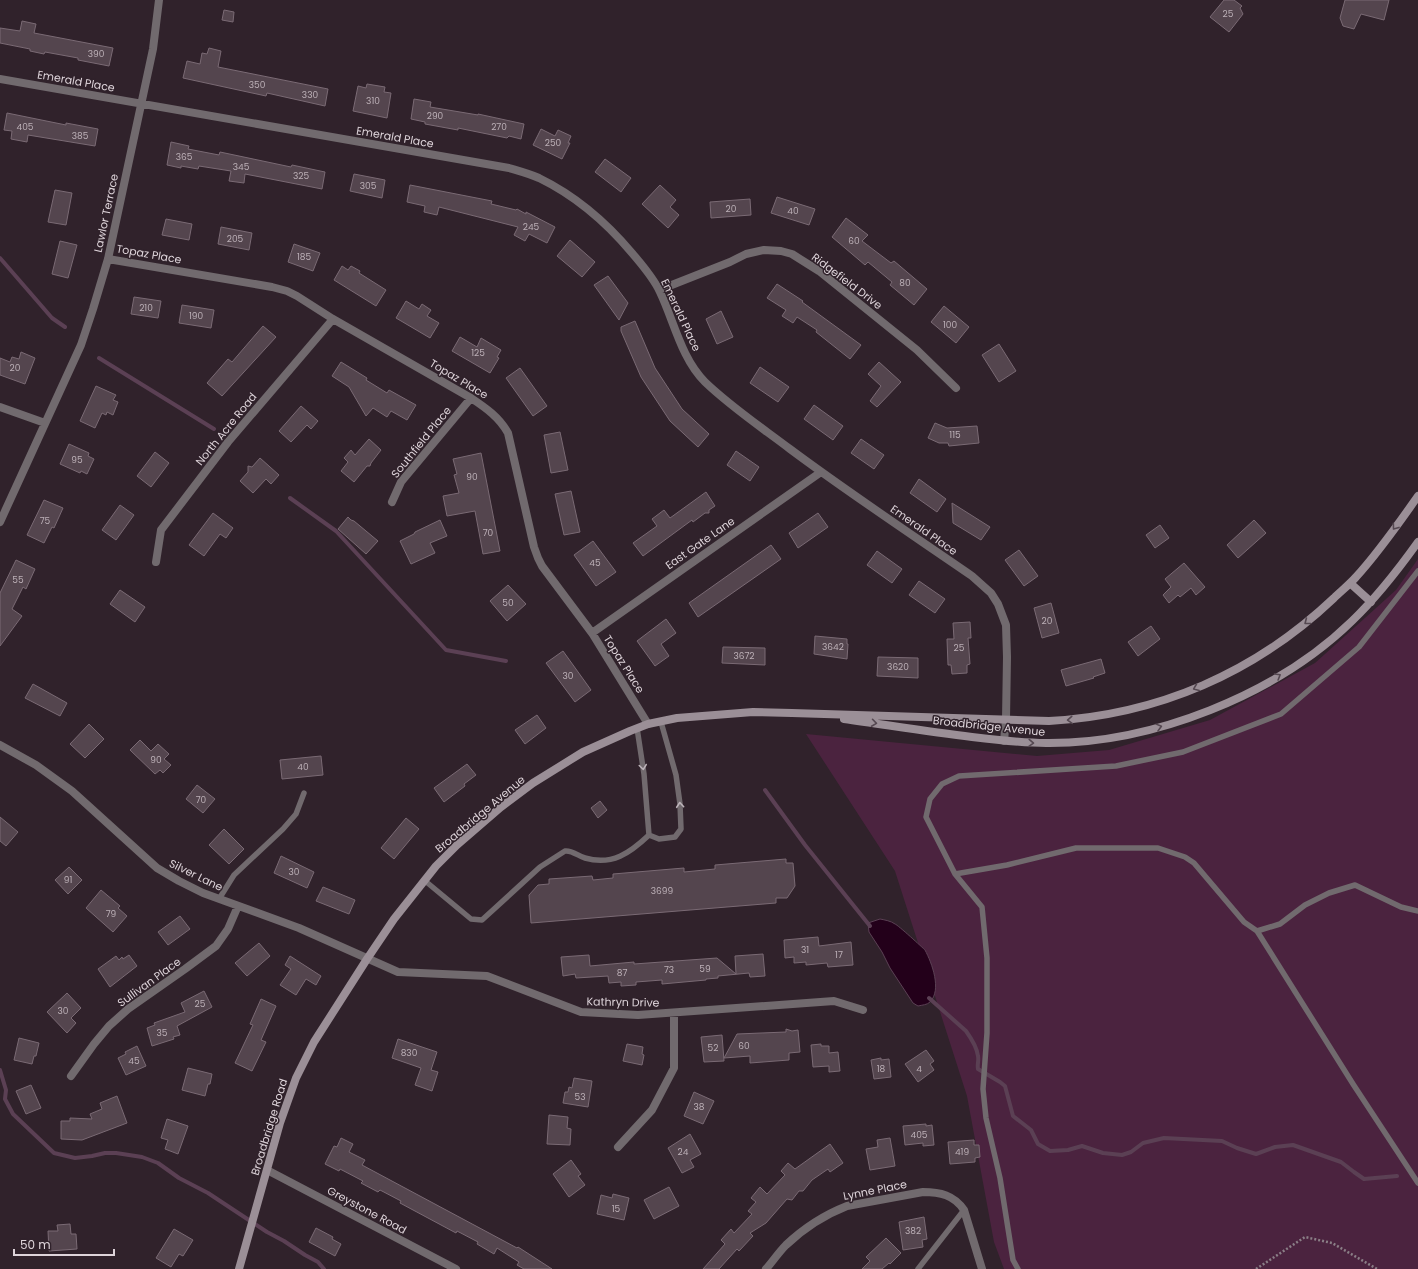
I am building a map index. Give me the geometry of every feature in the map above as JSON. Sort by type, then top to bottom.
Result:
[{"type":"main road","name":"Broadbridge Avenue","points":[[367,959],[394,919],[424,880],[457,845],[533,782],[583,752],[637,728],[648,724],[677,718],[753,712],[1049,721],[1096,717],[1124,712],[1181,695],[1214,681],[1252,662],[1310,621],[1350,583],[1418,496]]},
{"type":"main road","name":"Broadbridge Avenue","points":[[808,713],[946,734],[1004,741],[1047,743],[1094,740],[1144,731],[1211,710],[1262,686],[1301,662],[1350,622],[1371,602],[1397,572],[1418,542]]},
{"type":"main road","points":[[1350,583],[1371,602]]},
{"type":"main road","name":"Broadbridge Road","points":[[238,1269],[280,1123],[296,1078],[314,1042],[367,959]]},
{"type":"street","name":"Lawlor Terrace","points":[[0,522],[81,345],[108,259],[153,49],[159,0]]},
{"type":"street","name":"Emerald Place","points":[[0,79],[509,168],[538,178],[569,194],[594,212],[645,268],[659,290],[684,349],[694,368],[703,380],[725,401],[821,472],[972,576],[992,593],[1006,625],[1006,719],[1004,741]]},
{"type":"street","name":"Ridgefield Drive","points":[[659,290],[730,262],[746,254],[764,250],[780,251],[792,254],[819,270],[917,350],[956,388]]},
{"type":"street","name":"Topaz Place","points":[[108,259],[272,287],[287,291],[471,398],[492,413],[508,433],[534,547],[542,566],[592,633],[648,724]]},
{"type":"street","name":"North Acre Road","points":[[156,562],[161,530],[228,442],[333,319]]},
{"type":"street","name":"Southfield Place","points":[[392,502],[401,482],[471,398]]},
{"type":"street","points":[[0,406],[45,423]]},
{"type":"street","name":"East Gate Lane","points":[[592,633],[821,472]]},
{"type":"street","name":"Silver Lane","points":[[0,745],[36,765],[72,791],[157,868],[179,881],[219,899],[299,928],[367,959]]},
{"type":"street","name":"Sullivan Place","points":[[71,1076],[109,1026],[128,1009],[216,946],[228,929],[238,906]]},
{"type":"street","name":"Kathryn Drive","points":[[367,959],[398,972],[487,976],[581,1012],[638,1015],[834,1001],[863,1010]]},
{"type":"street","points":[[618,1147],[652,1110],[674,1068],[674,1013]]},
{"type":"street","name":"Greystone Road","points":[[267,1170],[456,1269]]},
{"type":"street","name":"Lynne Place","points":[[766,1269],[786,1245],[816,1220],[846,1206],[924,1192],[933,1192],[950,1196],[962,1207]]},
{"type":"street","points":[[962,1207],[982,1269]]},
{"type":"lane","points":[[1018,1269],[1013,1260],[1000,1178],[986,1118],[983,1089],[987,1033],[987,958],[982,907],[955,874],[926,817],[930,799],[942,784],[959,776],[1116,766],[1183,752],[1281,714],[1359,648],[1418,571]]},
{"type":"lane","points":[[649,835],[659,839],[676,837],[681,829],[680,804],[676,775],[661,722]]},
{"type":"lane","points":[[637,728],[644,774],[649,835]]},
{"type":"lane","points":[[219,899],[234,875],[283,829],[296,814],[304,793]]},
{"type":"lane","points":[[424,880],[471,919],[482,920],[540,867],[565,851],[569,850],[579,856],[596,861],[621,857],[634,849],[649,835]]},
{"type":"lane","points":[[955,874],[1007,865],[1076,848],[1158,848],[1185,857],[1194,863],[1244,922],[1257,930],[1353,1084],[1418,1183]]},
{"type":"lane","points":[[1257,930],[1280,924],[1305,905],[1329,893],[1355,886],[1401,907],[1418,911]]},
{"type":"lane","points":[[918,1269],[962,1207]]},
{"type":"path","points":[[1256,1269],[1305,1237],[1332,1243],[1377,1269]]},
{"type":"shaded area","points":[[1418,559],[1418,1269],[1004,1269],[994,1242],[967,1096],[895,871],[806,734],[1037,756],[1109,750],[1210,720],[1315,663],[1396,590]]},
{"type":"shaded area","points":[[880,919],[890,921],[897,925],[925,950],[933,969],[936,984],[934,997],[929,1003],[918,1006],[913,1003],[869,932],[868,923]]},
{"type":"building","points":[[1224,0],[1234,0],[1242,6],[1240,8],[1243,14],[1229,32],[1210,17]]},
{"type":"building","points":[[1345,0],[1389,0],[1384,20],[1361,14],[1354,29],[1343,26],[1340,18]]},
{"type":"building","points":[[224,10],[234,12],[233,22],[222,20]]},
{"type":"building","points":[[22,21],[36,24],[34,33],[113,48],[109,66],[78,60],[78,58],[45,52],[44,54],[30,51],[30,49],[0,43],[0,28],[20,31]]},
{"type":"building","points":[[209,48],[221,51],[218,67],[328,89],[325,106],[267,93],[266,96],[183,78],[187,61],[200,64],[202,53],[207,54]]},
{"type":"building","points":[[367,84],[385,87],[384,92],[391,93],[387,118],[353,111],[358,86],[366,88]]},
{"type":"building","points":[[414,99],[431,102],[430,107],[478,114],[524,124],[521,139],[425,124],[425,122],[411,119]]},
{"type":"building","points":[[7,113],[66,125],[66,123],[98,129],[95,146],[28,135],[27,142],[11,139],[12,131],[4,130]]},
{"type":"building","points":[[541,129],[555,136],[558,130],[571,136],[568,143],[570,143],[562,159],[533,145]]},
{"type":"building","points":[[171,142],[189,146],[188,149],[219,155],[220,152],[291,167],[292,165],[325,172],[322,189],[245,174],[244,183],[229,181],[231,171],[199,166],[198,169],[167,165]]},
{"type":"building","points":[[605,159],[631,178],[621,192],[595,172]]},
{"type":"building","points":[[354,174],[385,180],[382,198],[350,191]]},
{"type":"building","points":[[410,185],[492,201],[491,204],[517,209],[526,214],[526,212],[555,227],[547,243],[529,234],[525,241],[514,235],[518,227],[439,207],[437,215],[424,212],[425,206],[407,202]]},
{"type":"building","points":[[660,185],[676,200],[670,207],[679,215],[668,228],[642,204]]},
{"type":"building","points":[[55,190],[72,193],[66,225],[48,222]]},
{"type":"building","points":[[777,197],[815,209],[809,225],[771,213]]},
{"type":"building","points":[[750,199],[751,215],[711,218],[710,202]]},
{"type":"building","points":[[846,218],[868,235],[862,241],[891,263],[894,261],[927,289],[914,305],[890,285],[892,282],[868,262],[865,265],[832,237]]},
{"type":"building","points":[[166,219],[192,224],[189,240],[162,235]]},
{"type":"building","points":[[221,227],[252,233],[249,250],[218,244]]},
{"type":"building","points":[[570,240],[595,262],[582,277],[557,256]]},
{"type":"building","points":[[60,241],[77,245],[68,278],[52,274]]},
{"type":"building","points":[[294,244],[320,253],[313,271],[288,262]]},
{"type":"building","points":[[342,266],[348,270],[351,266],[360,271],[359,273],[386,290],[376,306],[334,280]]},
{"type":"building","points":[[608,276],[628,303],[619,320],[594,285]]},
{"type":"building","points":[[777,284],[803,301],[802,302],[861,345],[850,359],[816,332],[817,330],[797,317],[793,323],[782,316],[786,310],[767,298]]},
{"type":"building","points":[[134,297],[161,301],[158,318],[131,314]]},
{"type":"building","points":[[406,301],[419,309],[422,304],[431,310],[427,316],[439,323],[430,338],[396,318]]},
{"type":"building","points":[[182,305],[214,310],[211,328],[179,323]]},
{"type":"building","points":[[944,306],[969,327],[956,343],[931,322]]},
{"type":"building","points":[[721,311],[733,337],[717,344],[706,319]]},
{"type":"building","points":[[635,321],[655,368],[682,409],[709,434],[698,447],[670,421],[641,377],[621,331],[621,327]]},
{"type":"building","points":[[263,326],[276,337],[222,396],[207,383],[228,359],[232,362]]},
{"type":"building","points":[[460,337],[477,347],[481,338],[501,350],[497,357],[499,358],[490,373],[452,351]]},
{"type":"building","points":[[999,344],[1016,371],[999,382],[982,355]]},
{"type":"building","points":[[21,352],[35,358],[25,384],[0,375],[0,358],[10,362],[12,357],[19,359]]},
{"type":"building","points":[[341,362],[367,378],[366,380],[387,393],[389,390],[416,405],[407,420],[391,411],[387,417],[373,408],[366,416],[349,387],[332,376]]},
{"type":"building","points":[[879,362],[901,382],[877,407],[870,401],[881,386],[868,374]]},
{"type":"building","points":[[760,367],[789,387],[778,402],[750,383]]},
{"type":"building","points":[[520,368],[547,406],[533,416],[506,378]]},
{"type":"building","points":[[96,386],[116,395],[113,400],[118,402],[113,415],[107,412],[106,415],[102,413],[95,428],[80,421]]},
{"type":"building","points":[[814,405],[843,426],[833,440],[804,419]]},
{"type":"building","points":[[301,406],[318,421],[311,429],[307,425],[291,442],[279,431]]},
{"type":"building","points":[[935,423],[947,428],[977,426],[979,443],[949,446],[948,443],[939,443],[928,438]]},
{"type":"building","points":[[560,432],[568,470],[551,473],[544,435]]},
{"type":"building","points":[[369,439],[381,450],[370,466],[367,466],[354,482],[341,471],[348,462],[344,458],[351,450],[355,455]]},
{"type":"building","points":[[861,439],[884,455],[874,469],[851,453]]},
{"type":"building","points":[[69,444],[89,453],[88,456],[94,459],[87,474],[81,471],[80,473],[60,464]]},
{"type":"building","points":[[736,451],[759,467],[750,481],[727,465]]},
{"type":"building","points":[[155,452],[169,463],[151,487],[137,476]]},
{"type":"building","points":[[481,453],[500,551],[483,554],[475,511],[447,516],[443,496],[459,493],[454,475],[457,474],[453,459]]},
{"type":"building","points":[[260,458],[279,475],[271,484],[266,479],[253,493],[240,481],[248,472],[248,466],[252,467]]},
{"type":"building","points":[[919,479],[946,499],[937,512],[910,493]]},
{"type":"building","points":[[571,491],[580,532],[564,535],[555,494]]},
{"type":"building","points":[[706,492],[715,506],[709,510],[709,513],[705,513],[693,522],[692,520],[643,556],[633,543],[657,526],[652,519],[664,510],[670,518]]},
{"type":"building","points":[[44,500],[63,508],[54,528],[52,527],[44,543],[27,535]]},
{"type":"building","points":[[952,503],[990,527],[981,540],[953,523]]},
{"type":"building","points":[[120,505],[134,515],[116,540],[102,530]]},
{"type":"building","points":[[213,513],[233,528],[226,538],[220,534],[204,556],[189,545]]},
{"type":"building","points":[[818,513],[828,527],[798,548],[789,533]]},
{"type":"building","points":[[348,517],[378,541],[366,554],[338,529]]},
{"type":"building","points":[[440,520],[447,536],[430,543],[435,553],[411,564],[400,541]]},
{"type":"building","points":[[1254,520],[1266,533],[1238,558],[1227,545]]},
{"type":"building","points":[[1160,525],[1169,538],[1155,548],[1146,535]]},
{"type":"building","points":[[593,541],[616,572],[596,586],[574,555]]},
{"type":"building","points":[[771,545],[781,559],[698,617],[689,603]]},
{"type":"building","points":[[1019,550],[1038,576],[1024,586],[1005,560]]},
{"type":"building","points":[[877,551],[902,569],[892,583],[867,565]]},
{"type":"building","points":[[16,560],[35,569],[26,589],[23,587],[12,609],[22,616],[0,646],[0,593]]},
{"type":"building","points":[[1184,563],[1205,587],[1196,595],[1191,588],[1180,597],[1178,595],[1169,603],[1163,595],[1171,587],[1165,579]]},
{"type":"building","points":[[919,581],[945,599],[935,613],[909,595]]},
{"type":"building","points":[[508,585],[526,604],[507,621],[490,601]]},
{"type":"building","points":[[120,590],[145,607],[135,622],[110,604]]},
{"type":"building","points":[[1051,603],[1059,633],[1042,638],[1034,608]]},
{"type":"building","points":[[666,619],[676,633],[661,644],[669,656],[655,666],[637,641]]},
{"type":"building","points":[[970,622],[971,638],[968,638],[970,664],[967,665],[967,673],[952,674],[951,665],[948,665],[947,639],[954,639],[953,623]]},
{"type":"building","points":[[1151,626],[1160,639],[1138,656],[1128,642]]},
{"type":"building","points":[[815,636],[847,639],[847,659],[814,654]]},
{"type":"building","points":[[723,647],[765,648],[765,665],[722,663]]},
{"type":"building","points":[[563,651],[591,690],[575,702],[546,663]]},
{"type":"building","points":[[878,657],[918,658],[918,678],[877,676]]},
{"type":"building","points":[[1101,659],[1105,673],[1093,677],[1094,678],[1066,686],[1061,670]]},
{"type":"building","points":[[33,684],[67,703],[60,716],[25,698]]},
{"type":"building","points":[[537,715],[546,728],[525,744],[515,730]]},
{"type":"building","points":[[89,724],[104,739],[85,758],[70,744]]},
{"type":"building","points":[[140,740],[151,751],[158,744],[169,754],[164,759],[171,765],[163,773],[160,770],[155,774],[130,750]]},
{"type":"building","points":[[321,756],[323,775],[282,779],[280,760]]},
{"type":"building","points":[[467,764],[476,775],[464,784],[465,786],[444,802],[434,788]]},
{"type":"building","points":[[197,785],[215,799],[203,813],[186,799]]},
{"type":"building","points":[[600,801],[607,810],[598,818],[591,808]]},
{"type":"building","points":[[0,817],[18,832],[6,846],[0,841]]},
{"type":"building","points":[[406,818],[419,829],[394,859],[381,848]]},
{"type":"building","points":[[224,829],[244,849],[229,864],[209,845]]},
{"type":"building","points":[[281,856],[314,872],[307,888],[274,873]]},
{"type":"building","points":[[786,859],[786,863],[793,863],[795,886],[787,898],[776,898],[776,903],[531,923],[529,895],[538,885],[549,884],[549,879],[592,876],[593,880],[613,878],[613,874],[684,868],[684,872],[715,869],[715,865]]},
{"type":"building","points":[[69,867],[82,880],[68,894],[55,880]]},
{"type":"building","points":[[323,887],[355,900],[349,914],[316,901]]},
{"type":"building","points":[[101,890],[120,906],[118,908],[127,916],[113,932],[86,908]]},
{"type":"building","points":[[180,916],[190,929],[168,945],[158,932]]},
{"type":"building","points":[[818,937],[819,946],[851,942],[853,965],[828,967],[827,963],[806,965],[806,962],[794,963],[794,957],[785,958],[784,940]]},
{"type":"building","points":[[259,943],[270,956],[247,976],[235,963]]},
{"type":"building","points":[[763,954],[765,976],[750,977],[749,973],[718,976],[718,978],[706,980],[662,984],[662,980],[636,982],[636,985],[621,986],[621,982],[609,983],[608,976],[576,978],[575,974],[563,976],[561,957],[589,955],[590,966],[634,962],[634,964],[717,958],[736,974],[735,956]]},
{"type":"building","points":[[129,955],[137,966],[110,987],[98,969],[116,956],[119,960],[122,957],[123,959]]},
{"type":"building","points":[[290,956],[321,976],[316,985],[306,979],[296,995],[280,985],[291,969],[285,965]]},
{"type":"building","points":[[204,991],[212,1007],[177,1026],[180,1035],[173,1037],[174,1039],[152,1046],[147,1028],[155,1025],[154,1023],[185,1012],[181,1003]]},
{"type":"building","points":[[67,993],[81,1008],[71,1018],[76,1023],[67,1033],[47,1012]]},
{"type":"building","points":[[261,999],[276,1006],[261,1040],[266,1042],[252,1071],[235,1063],[253,1025],[250,1024]]},
{"type":"building","points":[[786,1029],[792,1031],[798,1030],[800,1052],[789,1053],[789,1060],[750,1063],[750,1056],[724,1058],[737,1034],[786,1032]]},
{"type":"building","points":[[722,1035],[724,1061],[704,1062],[701,1037]]},
{"type":"building","points":[[19,1038],[39,1043],[36,1056],[34,1056],[32,1064],[14,1060]]},
{"type":"building","points":[[398,1039],[437,1052],[431,1070],[438,1072],[432,1091],[415,1085],[421,1068],[392,1058]]},
{"type":"building","points":[[627,1044],[643,1047],[642,1054],[644,1055],[642,1065],[623,1061]]},
{"type":"building","points":[[821,1044],[821,1046],[829,1046],[829,1053],[838,1052],[840,1071],[829,1072],[829,1066],[813,1067],[811,1045]]},
{"type":"building","points":[[137,1046],[146,1066],[126,1075],[118,1058],[126,1054],[125,1052]]},
{"type":"building","points":[[926,1050],[934,1061],[930,1064],[934,1070],[918,1082],[905,1064]]},
{"type":"building","points":[[881,1058],[881,1060],[889,1059],[891,1077],[874,1079],[871,1060]]},
{"type":"building","points":[[188,1068],[212,1074],[205,1096],[182,1090]]},
{"type":"building","points":[[574,1078],[592,1081],[588,1107],[563,1103],[565,1092],[568,1092],[569,1087],[572,1088]]},
{"type":"building","points":[[31,1085],[41,1108],[26,1114],[16,1091]]},
{"type":"building","points":[[694,1092],[714,1101],[703,1124],[684,1116]]},
{"type":"building","points":[[117,1096],[127,1123],[82,1140],[61,1139],[61,1121],[70,1121],[70,1118],[92,1119],[90,1114],[102,1109],[100,1103]]},
{"type":"building","points":[[549,1115],[568,1117],[567,1128],[571,1129],[570,1145],[547,1144]]},
{"type":"building","points":[[167,1119],[188,1126],[178,1154],[165,1149],[168,1140],[161,1138]]},
{"type":"building","points":[[926,1124],[926,1126],[932,1125],[934,1145],[923,1146],[923,1143],[905,1145],[903,1126]]},
{"type":"building","points":[[690,1134],[701,1154],[690,1160],[694,1167],[682,1173],[668,1148]]},
{"type":"building","points":[[341,1138],[353,1144],[349,1152],[365,1160],[362,1165],[517,1248],[518,1247],[552,1269],[524,1269],[517,1265],[519,1262],[497,1248],[494,1254],[477,1244],[478,1242],[457,1231],[456,1233],[400,1203],[401,1201],[380,1190],[378,1192],[361,1183],[363,1181],[340,1169],[339,1171],[325,1164],[334,1146],[337,1147]]},
{"type":"building","points":[[890,1138],[895,1166],[870,1170],[866,1149],[878,1147],[877,1140]]},
{"type":"building","points":[[974,1140],[974,1145],[979,1145],[980,1157],[975,1158],[975,1162],[950,1164],[948,1142]]},
{"type":"building","points":[[830,1144],[843,1163],[830,1172],[828,1169],[812,1180],[803,1191],[799,1191],[792,1200],[787,1199],[766,1223],[750,1233],[753,1236],[739,1251],[737,1249],[719,1269],[703,1269],[725,1244],[721,1240],[731,1229],[734,1233],[752,1214],[748,1211],[756,1202],[751,1198],[760,1187],[767,1194],[785,1175],[781,1171],[788,1163],[795,1169]]},
{"type":"building","points":[[571,1160],[581,1174],[578,1176],[585,1185],[569,1197],[553,1174]]},
{"type":"building","points":[[669,1187],[679,1206],[654,1219],[644,1200]]},
{"type":"building","points":[[613,1194],[629,1198],[624,1220],[597,1214],[601,1195],[612,1198]]},
{"type":"building","points":[[924,1217],[927,1239],[922,1240],[923,1247],[903,1250],[899,1222]]},
{"type":"building","points":[[70,1224],[71,1234],[76,1234],[77,1249],[49,1251],[48,1231],[58,1231],[57,1225]]},
{"type":"building","points":[[316,1228],[333,1237],[332,1239],[341,1244],[335,1256],[309,1242]]},
{"type":"building","points":[[174,1229],[193,1240],[183,1256],[179,1254],[171,1267],[156,1258]]},
{"type":"building","points":[[886,1238],[901,1253],[890,1264],[889,1263],[882,1269],[862,1269],[870,1261],[866,1257]]},
{"type":"waterway","points":[[0,258],[52,318],[65,327]]},
{"type":"waterway","points":[[99,358],[214,429]]},
{"type":"waterway","points":[[290,498],[336,531],[446,650],[506,661]]},
{"type":"waterway","points":[[765,790],[805,845],[870,926]]},
{"type":"waterway","points":[[929,998],[966,1031],[976,1049],[978,1069],[1005,1086],[1013,1116],[1031,1130],[1038,1144],[1050,1151],[1068,1150],[1082,1146],[1103,1153],[1122,1155],[1131,1152],[1143,1143],[1164,1138],[1222,1141],[1256,1154],[1275,1147],[1293,1145],[1341,1162],[1364,1179],[1397,1176]]},
{"type":"waterway","points":[[0,1070],[6,1090],[5,1099],[13,1114],[54,1153],[75,1158],[105,1153],[116,1153],[142,1157],[158,1163],[179,1178],[208,1193],[267,1232],[318,1262],[324,1269]]}]
